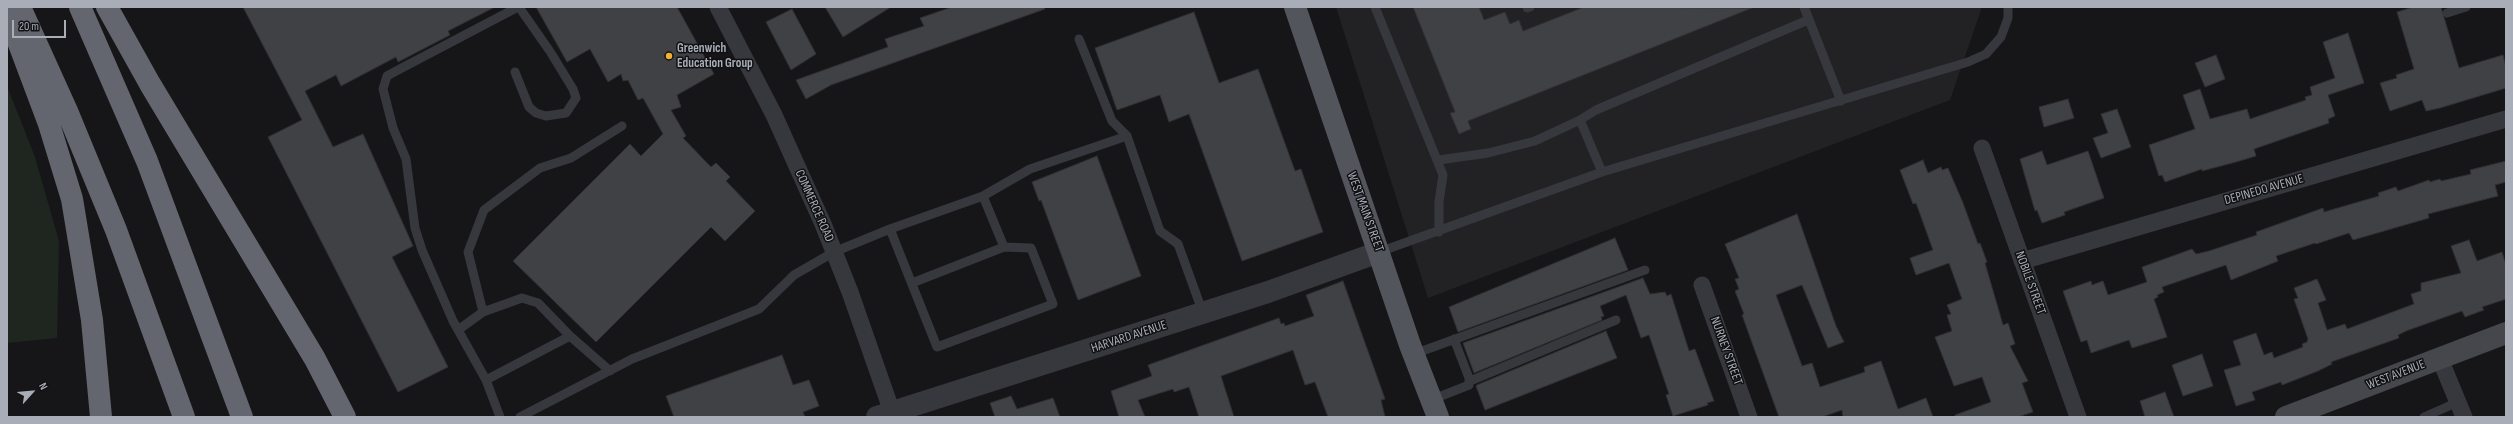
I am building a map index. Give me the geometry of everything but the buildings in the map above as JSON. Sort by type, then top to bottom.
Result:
[{"type":"highway","points":[[20,7],[67,111],[116,230],[184,417]]},
{"type":"highway","points":[[80,7],[147,161],[242,417]]},
{"type":"highway","points":[[107,7],[150,84],[314,359],[345,417]]},
{"type":"highway","points":[[7,12],[52,131],[72,199],[92,320],[101,417]]},
{"type":"main road","name":"WEST MAIN STREET","points":[[1295,7],[1414,354],[1435,408]]},
{"type":"main road","name":"WEST AVENUE","points":[[2286,417],[2506,333]]},
{"type":"street","name":"COMMERCE ROAD","points":[[718,7],[774,115],[834,252],[884,415]]},
{"type":"street","name":"DEPINEDO AVENUE","points":[[2022,261],[2506,119]]},
{"type":"street","name":"NOBILE STREET","points":[[1982,148],[2078,417]]},
{"type":"street","name":"HARVARD AVENUE","points":[[884,415],[1268,292],[1379,252]]},
{"type":"street","name":"NURNEY STREET","points":[[1702,285],[1749,417]]},
{"type":"street","points":[[2440,359],[2461,410]]},
{"type":"lane","points":[[500,417],[486,380],[458,330],[436,286],[422,250],[415,228],[406,159],[393,128],[383,89],[387,76],[518,7],[550,52],[574,93],[576,98],[572,106],[566,113],[546,116],[536,113],[529,107],[515,72]]},
{"type":"lane","points":[[1375,7],[1439,160],[1443,175],[1439,202],[1439,232]]},
{"type":"lane","points":[[1804,7],[1841,101]]},
{"type":"lane","points":[[1379,252],[1439,232],[1602,172],[1968,62],[1986,54],[2001,37],[2008,18],[2008,7]]},
{"type":"lane","points":[[2448,13],[2466,7]]},
{"type":"lane","points":[[1439,160],[1488,153],[1535,141],[1580,120],[1596,110],[1808,20]]},
{"type":"lane","points":[[1079,38],[1112,121],[1127,136],[1160,231],[1178,244],[1204,313]]},
{"type":"lane","points":[[1580,120],[1602,172]]},
{"type":"lane","points":[[483,312],[468,252],[484,210],[540,168],[571,158],[622,126]]},
{"type":"lane","points":[[520,417],[632,359],[759,310],[794,275],[834,252],[890,229],[983,196],[1030,170],[1127,136]]},
{"type":"lane","points":[[983,196],[1004,247]]},
{"type":"lane","points":[[890,229],[937,346],[1053,304],[1031,248],[1004,247],[912,283]]},
{"type":"lane","points":[[1414,354],[1645,270]]},
{"type":"lane","points":[[458,330],[483,312],[522,298],[538,303],[570,336],[610,371]]},
{"type":"lane","points":[[1435,408],[1469,385],[1470,382],[1616,320]]},
{"type":"lane","points":[[486,380],[570,336]]},
{"type":"lane","points":[[1454,339],[1470,382]]},
{"type":"lane","points":[[2424,417],[2461,410]]},
{"type":"shaded area","points":[[1336,7],[1982,7],[1950,100],[1428,298]]},
{"type":"shaded area","points":[[7,86],[35,157],[59,241],[57,338],[7,343]]},
{"type":"place","name":"Greenwich Education Group","points":[[669,56]]}]
